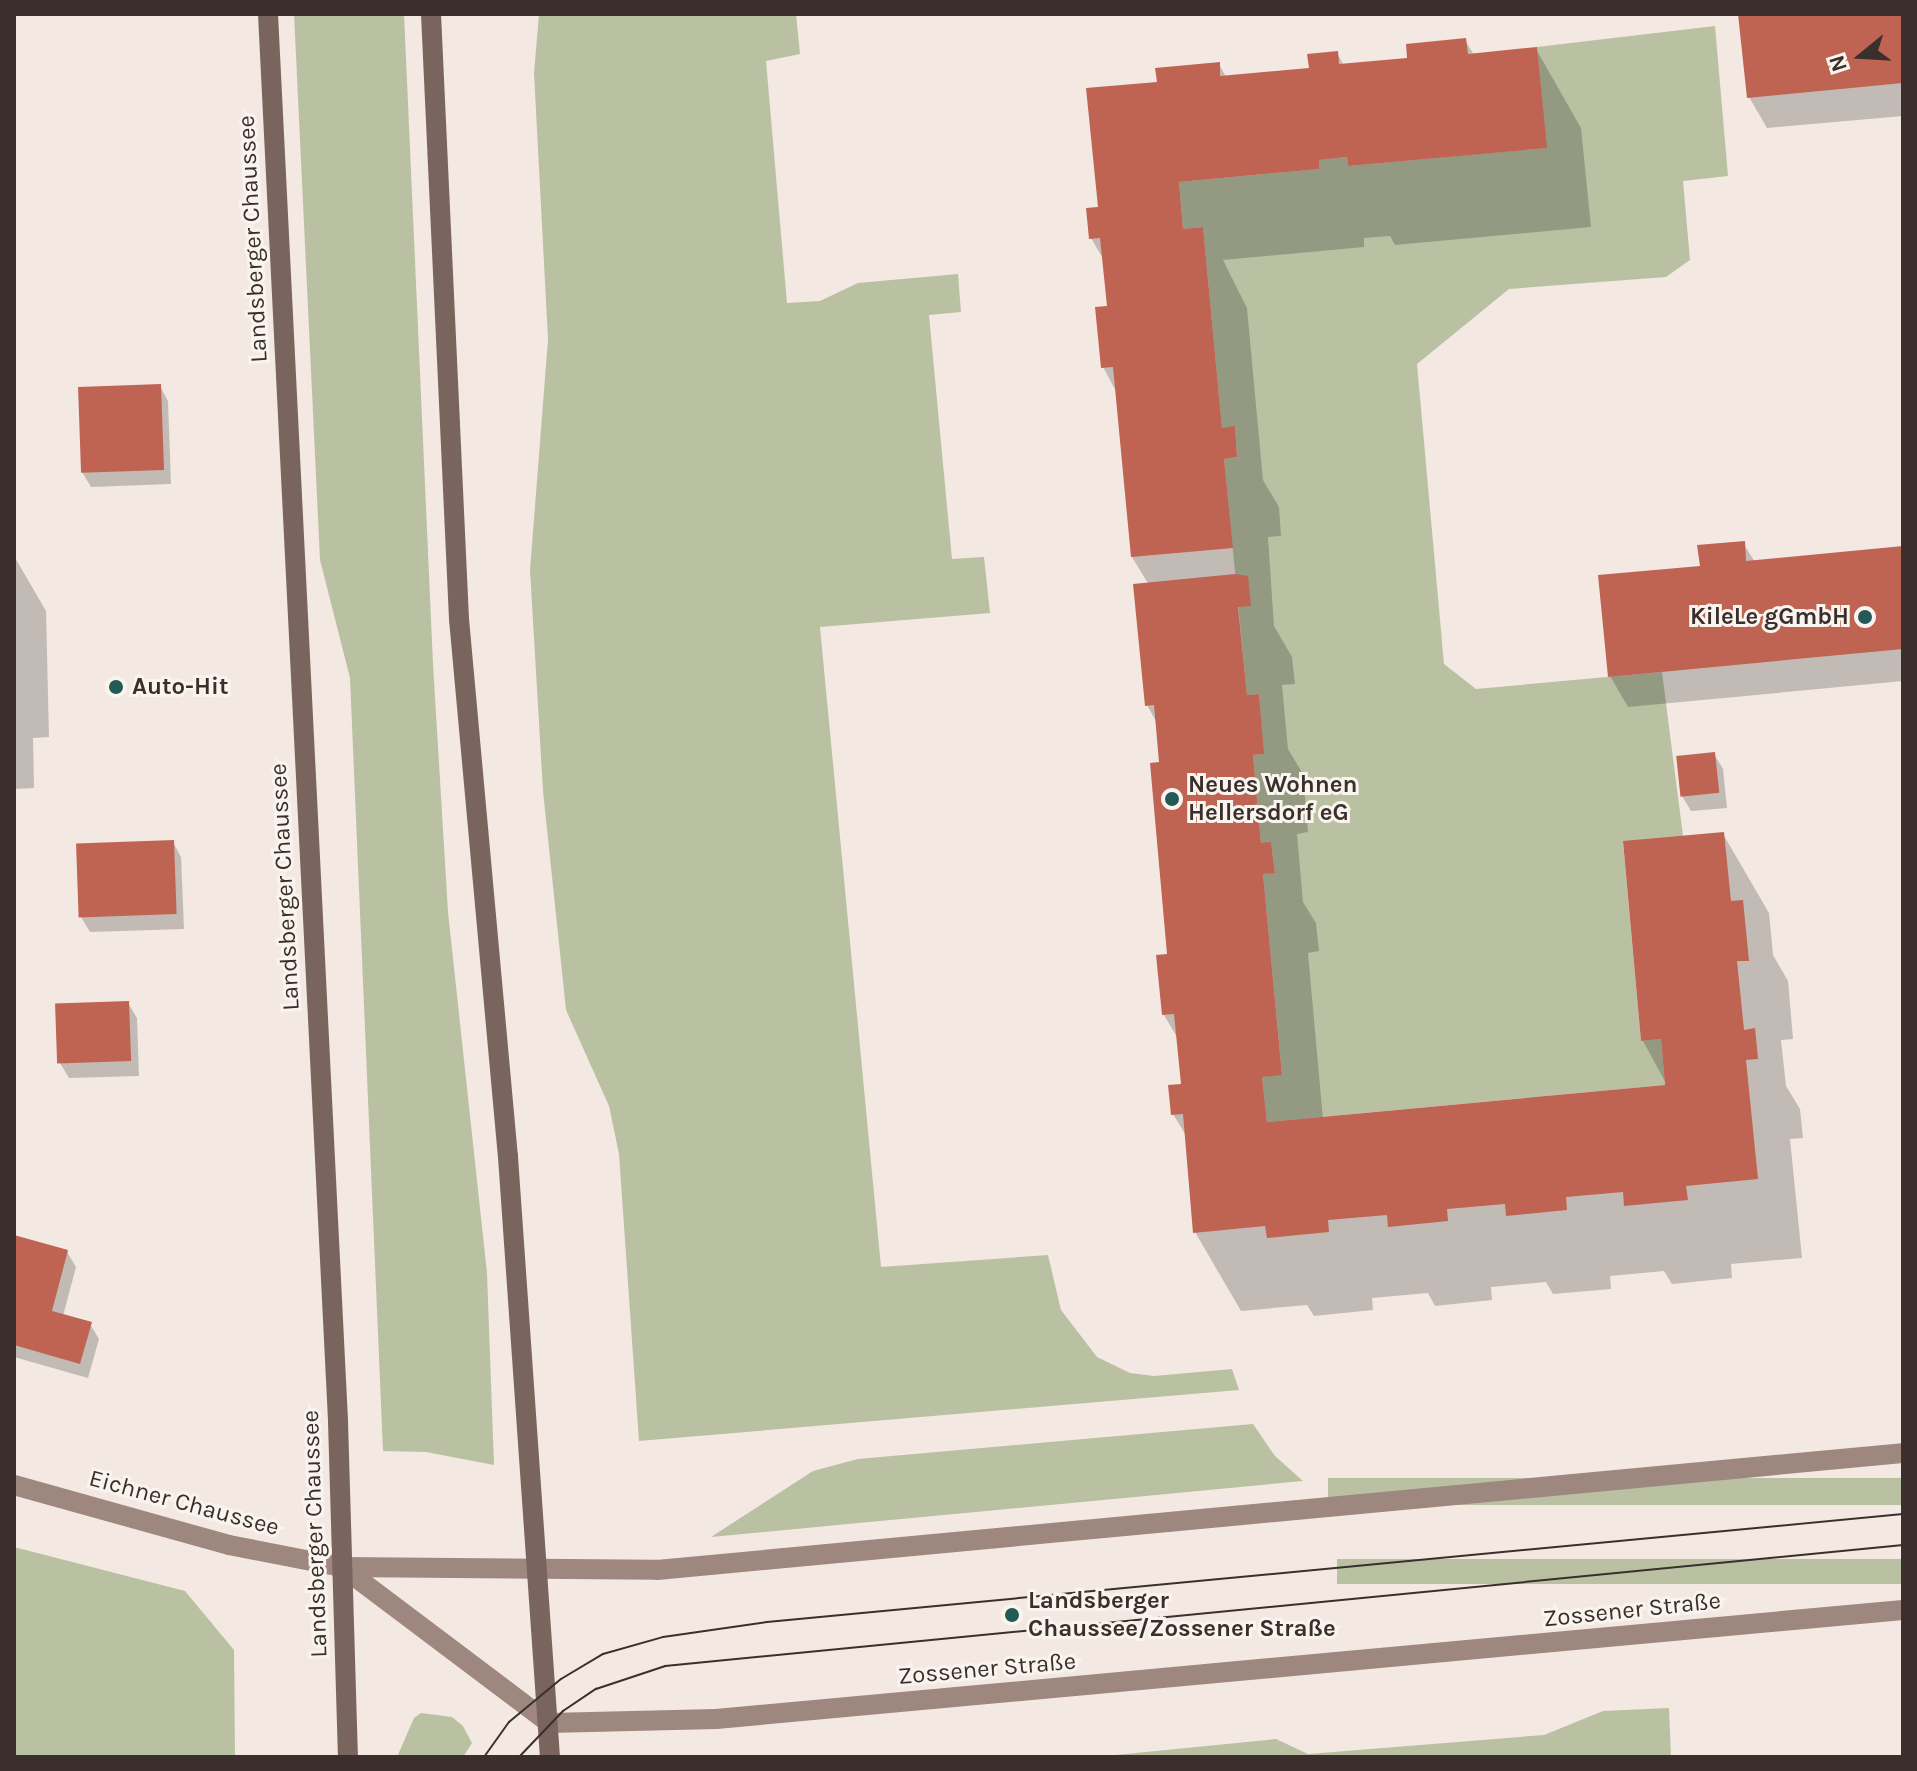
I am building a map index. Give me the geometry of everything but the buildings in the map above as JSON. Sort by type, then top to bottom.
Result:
[{"type":"main road","name":"Landsberger Chaussee","points":[[268,14],[342,1567],[348,1757]]},
{"type":"main road","points":[[431,14],[459,619],[508,1157],[550,1757]]},
{"type":"street","points":[[535,1569],[699,1566],[1903,1453]]},
{"type":"street","name":"Eichner Chaussee","points":[[14,1485],[229,1545],[342,1567],[535,1569]]},
{"type":"street","name":"Eichner Chaussee","points":[[342,1567],[549,1723]]},
{"type":"street","name":"Zossener Straße","points":[[549,1723],[686,1722],[1903,1610]]},
{"type":"green space","points":[[294,14],[404,14],[433,664],[448,912],[487,1273],[494,1465],[426,1452],[383,1451],[350,678],[320,560]]},
{"type":"green space","points":[[539,14],[796,14],[800,54],[766,61],[787,303],[820,301],[858,283],[958,274],[961,312],[929,315],[952,559],[984,557],[990,613],[820,627],[881,1267],[1048,1255],[1061,1310],[1097,1357],[1130,1373],[1154,1376],[1232,1369],[1239,1390],[639,1441],[619,1154],[609,1106],[566,1010],[543,791],[530,570],[548,339],[534,73]]},
{"type":"green space","points":[[1715,26],[1728,176],[1683,181],[1690,260],[1666,277],[1509,289],[1417,364],[1444,664],[1476,689],[1662,672],[1683,836],[1623,842],[1641,1041],[1661,1039],[1665,1085],[1267,1122],[1262,1077],[1282,1074],[1263,874],[1275,872],[1271,843],[1261,843],[1253,755],[1263,754],[1259,694],[1247,695],[1224,459],[1237,457],[1235,427],[1222,428],[1203,227],[1183,229],[1179,182],[1319,169],[1319,160],[1347,157],[1348,166],[1546,148],[1537,47]]},
{"type":"green space","points":[[1253,1424],[1275,1456],[1303,1481],[711,1537],[813,1471],[858,1459]]},
{"type":"green space","points":[[1328,1478],[1903,1478],[1903,1505],[1328,1505]]},
{"type":"green space","points":[[14,1547],[185,1591],[234,1650],[235,1757],[14,1757]]},
{"type":"green space","points":[[1337,1559],[1903,1559],[1903,1584],[1337,1584]]},
{"type":"green space","points":[[1669,1708],[1671,1757],[1095,1757],[1276,1739],[1308,1754],[1544,1735],[1603,1711]]},
{"type":"green space","points":[[421,1713],[452,1717],[463,1726],[472,1743],[463,1757],[397,1757],[414,1718]]},
{"type":"tram line","points":[[484,1757],[509,1722],[561,1679],[603,1654],[663,1637],[767,1622],[1903,1514]]},
{"type":"tram line","points":[[519,1757],[563,1711],[596,1689],[665,1666],[1903,1545]]},
{"type":"place","name":"KileLe gGmbH","points":[[1865,617]]},
{"type":"place","name":"Auto-Hit","points":[[116,687]]},
{"type":"place","name":"Neues Wohnen Hellersdorf eG","points":[[1172,799]]},
{"type":"place","name":"Landsberger Chaussee/Zossener Straße","points":[[1012,1615]]}]
